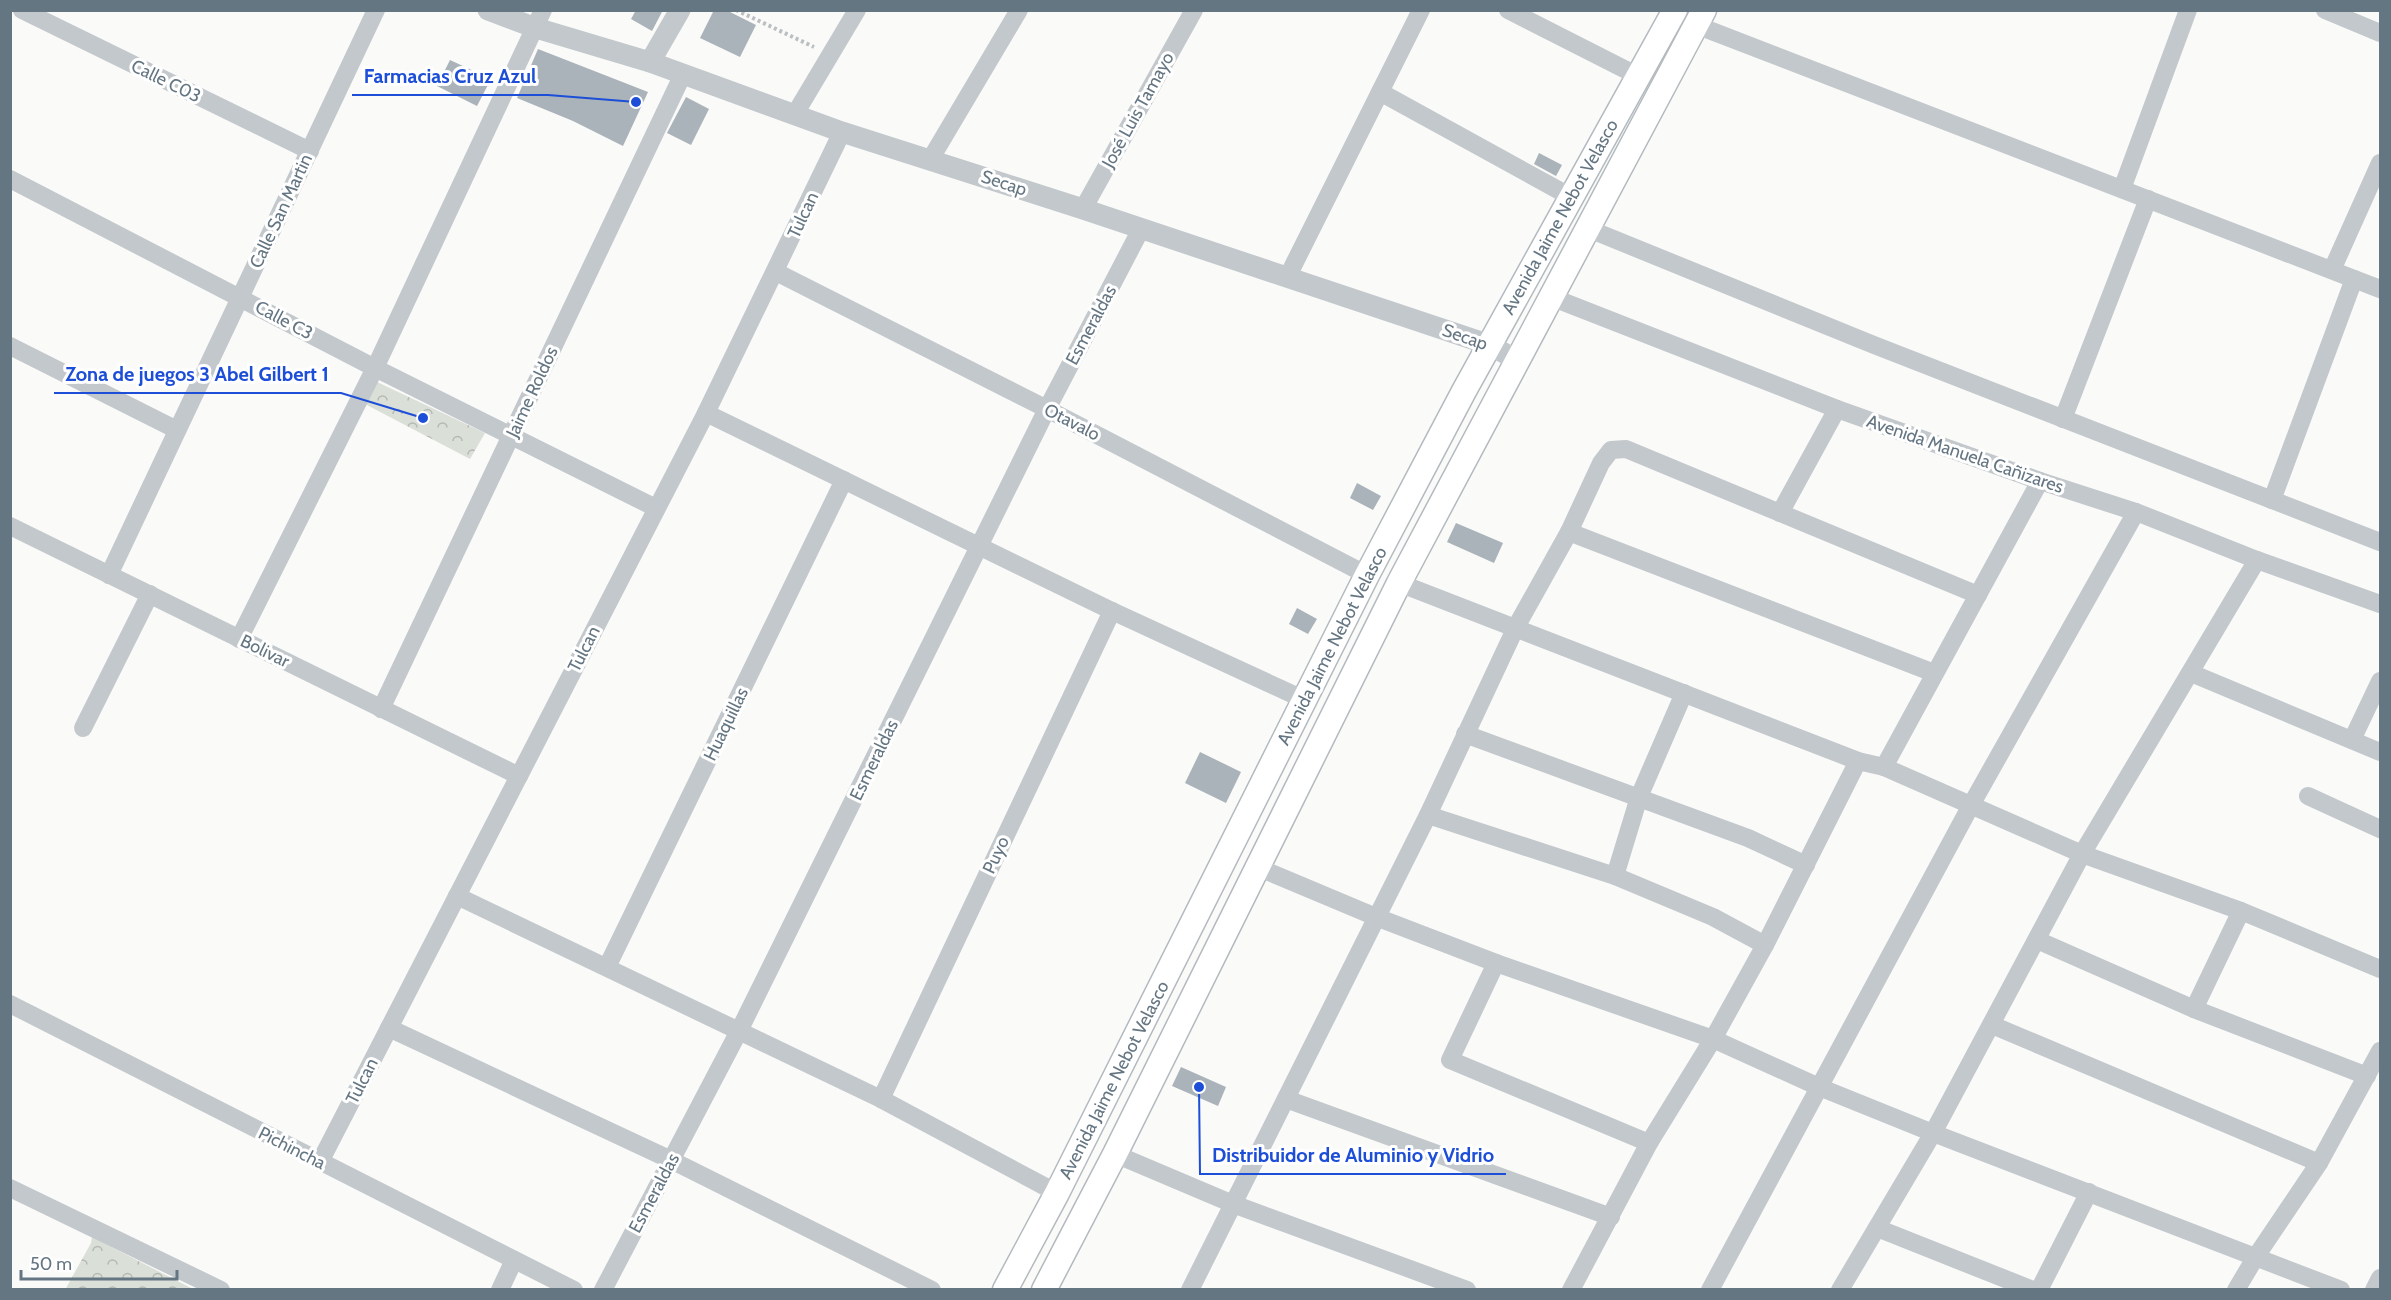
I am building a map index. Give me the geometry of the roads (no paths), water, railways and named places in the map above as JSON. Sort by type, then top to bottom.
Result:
[{"type":"main road","name":"Avenida Jaime Nebot Velasco","points":[[1005,1290],[1057,1193],[1367,574],[1490,345],[1675,10]]},
{"type":"main road","name":"Avenida Jaime Nebot Velasco","points":[[1044,1290],[1115,1154],[1399,583],[1700,18]]},
{"type":"main road","points":[[1548,241],[1575,254]]},
{"type":"street","name":"Calle C03","points":[[22,10],[310,151]]},
{"type":"street","name":"Calle San Martin","points":[[109,575],[376,10]]},
{"type":"street","name":"Secap","points":[[488,10],[540,20],[842,132],[1083,208],[1490,345],[1518,361]]},
{"type":"street","points":[[650,62],[680,10]]},
{"type":"street","points":[[795,114],[857,10]]},
{"type":"street","points":[[930,160],[1019,10]]},
{"type":"street","name":"José Luis Tamayo","points":[[1083,208],[1194,10]]},
{"type":"street","points":[[1287,278],[1420,10]]},
{"type":"street","points":[[1508,10],[1638,76]]},
{"type":"street","points":[[2122,189],[2188,10]]},
{"type":"street","points":[[2325,10],[2345,14],[2378,27]]},
{"type":"street","points":[[1700,18],[2122,189],[2380,289]]},
{"type":"street","points":[[239,639],[375,368],[540,20]]},
{"type":"street","name":"Jaime Roldos","points":[[381,708],[683,74]]},
{"type":"street","points":[[1380,92],[1571,197]]},
{"type":"street","name":"Tulcan","points":[[320,1162],[706,413],[842,132]]},
{"type":"street","points":[[2332,270],[2380,164]]},
{"type":"street","name":"Calle C3","points":[[10,179],[375,368],[512,434],[656,508]]},
{"type":"street","points":[[2063,418],[2148,199]]},
{"type":"street","name":"Esmeraldas","points":[[603,1290],[739,1031],[1047,409],[1141,229]]},
{"type":"street","points":[[1589,229],[2380,542]]},
{"type":"street","name":"Otavalo","points":[[776,272],[1367,574]]},
{"type":"street","points":[[2272,500],[2354,279]]},
{"type":"street","name":"Avenida Manuela Cañizares","points":[[1551,297],[1837,408],[2040,481],[2136,512],[2257,560],[2380,604]]},
{"type":"street","points":[[10,346],[177,430]]},
{"type":"street","points":[[1780,513],[1837,408]]},
{"type":"street","points":[[706,413],[980,548],[1305,700]]},
{"type":"street","points":[[1190,1290],[1428,815],[1516,627],[1569,532],[1601,463],[1611,450],[1626,449],[1978,595]]},
{"type":"street","name":"Huaquillas","points":[[607,967],[844,480]]},
{"type":"street","points":[[1884,767],[2040,481]]},
{"type":"street","points":[[1710,1290],[1970,807],[2136,512]]},
{"type":"street","name":"Bolivar","points":[[10,526],[519,776]]},
{"type":"street","points":[[1569,532],[1934,673]]},
{"type":"street","points":[[1840,1290],[1933,1133],[2082,854],[2257,560]]},
{"type":"street","points":[[1399,583],[1858,761],[1884,767],[1970,807],[2082,854],[2241,911],[2380,969]]},
{"type":"street","points":[[83,728],[150,594]]},
{"type":"street","name":"Puyo","points":[[880,1099],[1112,611]]},
{"type":"street","points":[[2191,673],[2380,752]]},
{"type":"street","points":[[2352,740],[2380,681]]},
{"type":"street","points":[[1615,876],[1640,797],[1684,693]]},
{"type":"street","points":[[1466,734],[1748,838],[1806,865]]},
{"type":"street","points":[[1571,1290],[1649,1143],[1713,1040],[1765,945],[1858,761]]},
{"type":"street","points":[[2308,796],[2380,829]]},
{"type":"street","points":[[1428,815],[1615,876],[1713,918],[1765,945]]},
{"type":"street","points":[[1257,867],[1376,917],[1497,963],[1713,1040],[1819,1087],[1933,1133],[2341,1290]]},
{"type":"street","points":[[457,896],[880,1099],[1057,1193]]},
{"type":"street","points":[[2193,1009],[2241,911]]},
{"type":"street","points":[[2037,940],[2193,1009],[2367,1076]]},
{"type":"street","points":[[1497,963],[1450,1060],[1649,1143]]},
{"type":"street","name":"Pichincha","points":[[10,1004],[574,1290]]},
{"type":"street","points":[[1992,1026],[2319,1163]]},
{"type":"street","points":[[389,1028],[671,1160],[932,1290]]},
{"type":"street","points":[[2236,1290],[2319,1163],[2380,1051]]},
{"type":"street","points":[[1286,1099],[1611,1217]]},
{"type":"street","points":[[1115,1154],[1233,1204],[1467,1290]]},
{"type":"street","points":[[10,1188],[221,1290]]},
{"type":"street","points":[[2039,1290],[2089,1192]]},
{"type":"street","points":[[1877,1228],[2033,1290]]},
{"type":"street","points":[[500,1290],[514,1260]]},
{"type":"street","points":[[2374,1290],[2380,1278]]},
{"type":"place","name":"Farmacias Cruz Azul","points":[[636,102]]},
{"type":"place","name":"Zona de juegos 3 Abel Gilbert 1","points":[[423,418]]},
{"type":"place","name":"Distribuidor de Aluminio y Vidrio","points":[[1199,1087]]}]
